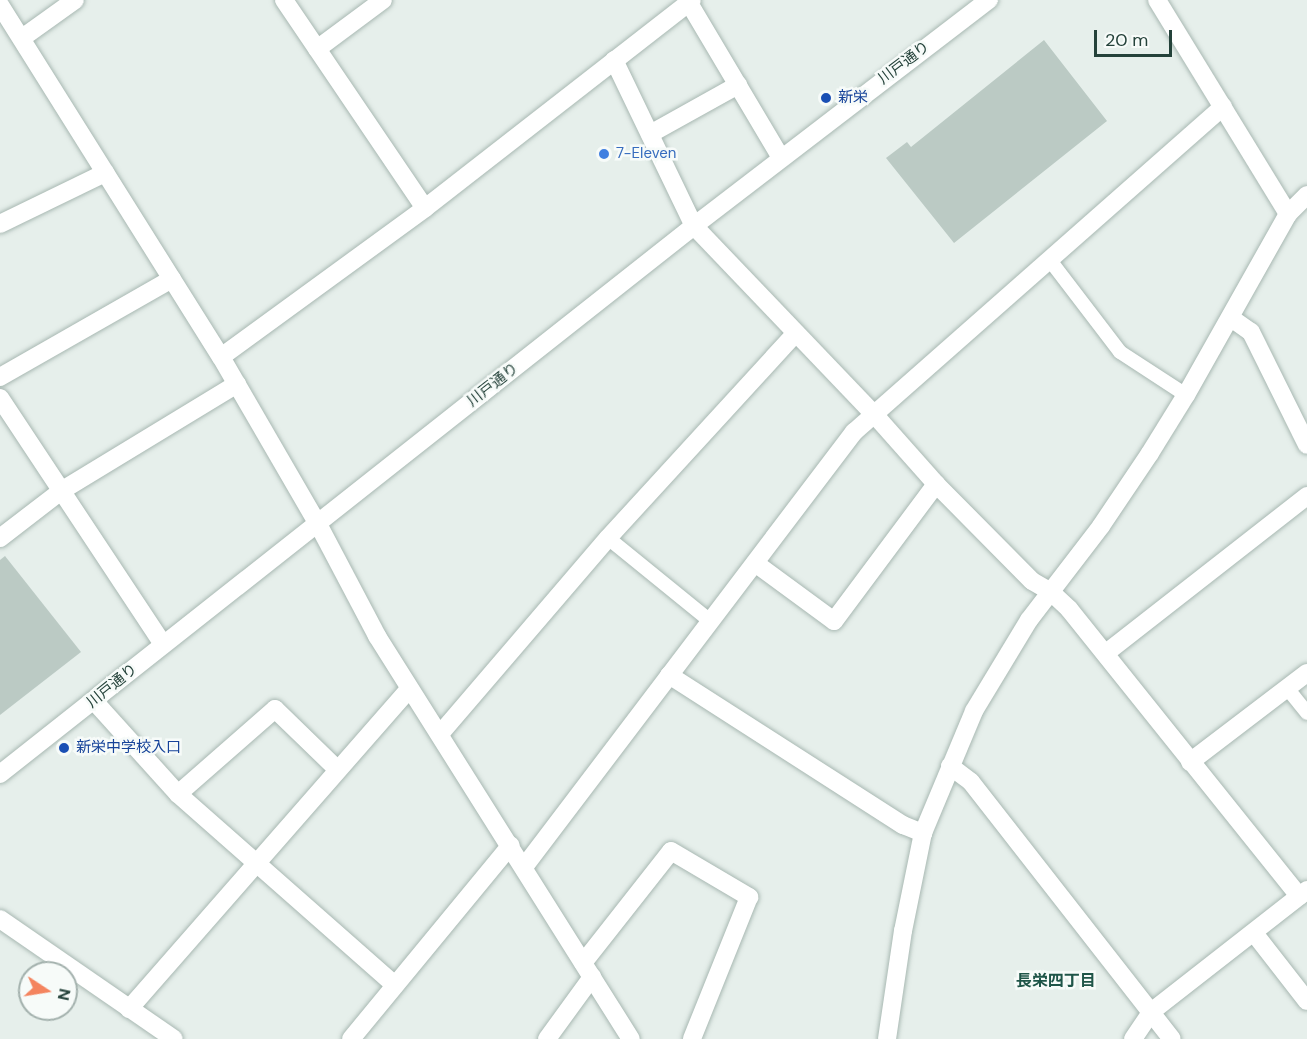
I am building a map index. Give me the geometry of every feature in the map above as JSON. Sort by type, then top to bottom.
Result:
[{"type":"street","points":[[22,38],[75,0]]},
{"type":"street","points":[[284,0],[425,208]]},
{"type":"street","points":[[317,49],[383,0]]},
{"type":"street","name":"川戸通り","points":[[0,774],[694,226],[989,0]]},
{"type":"street","points":[[1157,0],[1288,214]]},
{"type":"street","points":[[221,357],[425,208],[690,1],[781,158]]},
{"type":"street","points":[[1,8],[221,357],[318,524],[355,598],[410,689],[511,844],[631,1039]]},
{"type":"street","points":[[614,60],[694,226],[873,413],[936,484],[1032,581],[1051,592],[1069,609],[1190,762],[1303,893],[1151,1012],[1133,1039]]},
{"type":"street","points":[[650,134],[738,85]]},
{"type":"street","points":[[524,867],[854,432],[1223,107]]},
{"type":"street","points":[[0,224],[105,173]]},
{"type":"street","points":[[887,1039],[903,931],[923,833],[974,711],[1029,620],[1101,526],[1186,395],[1288,214],[1307,195]]},
{"type":"street","points":[[0,377],[172,279]]},
{"type":"street","points":[[1231,318],[1251,332],[1307,445]]},
{"type":"street","points":[[440,734],[608,538],[796,333]]},
{"type":"street","points":[[0,538],[61,491],[237,384]]},
{"type":"street","points":[[0,398],[163,644]]},
{"type":"street","points":[[755,563],[834,621],[936,484]]},
{"type":"street","points":[[1106,653],[1307,496]]},
{"type":"street","points":[[1190,762],[1307,672]]},
{"type":"street","points":[[669,675],[903,825],[923,833]]},
{"type":"street","points":[[129,1009],[410,689]]},
{"type":"street","points":[[94,701],[178,794],[395,985]]},
{"type":"street","points":[[178,794],[275,709],[337,770]]},
{"type":"street","points":[[950,766],[970,782],[1172,1039]]},
{"type":"street","points":[[351,1039],[511,844]]},
{"type":"street","points":[[547,1039],[588,970],[671,850],[749,897],[692,1039]]},
{"type":"street","points":[[0,919],[174,1039]]},
{"type":"street","points":[[1254,933],[1307,1001]]},
{"type":"lane","points":[[1049,259],[1120,352],[1186,395]]},
{"type":"lane","points":[[608,538],[710,621]]},
{"type":"lane","points":[[1287,688],[1307,713]]},
{"type":"building","points":[[1044,40],[1107,121],[954,243],[886,158],[907,142],[911,147]]},
{"type":"building","points":[[5,556],[81,652],[0,715],[0,560]]},
{"type":"place","name":"新栄","points":[[826,98]]},
{"type":"place","name":"7-Eleven","points":[[604,154]]},
{"type":"place","name":"新栄中学校入口","points":[[64,748]]},
{"type":"district","name":"長栄四丁目","points":[[1056,981]]}]
